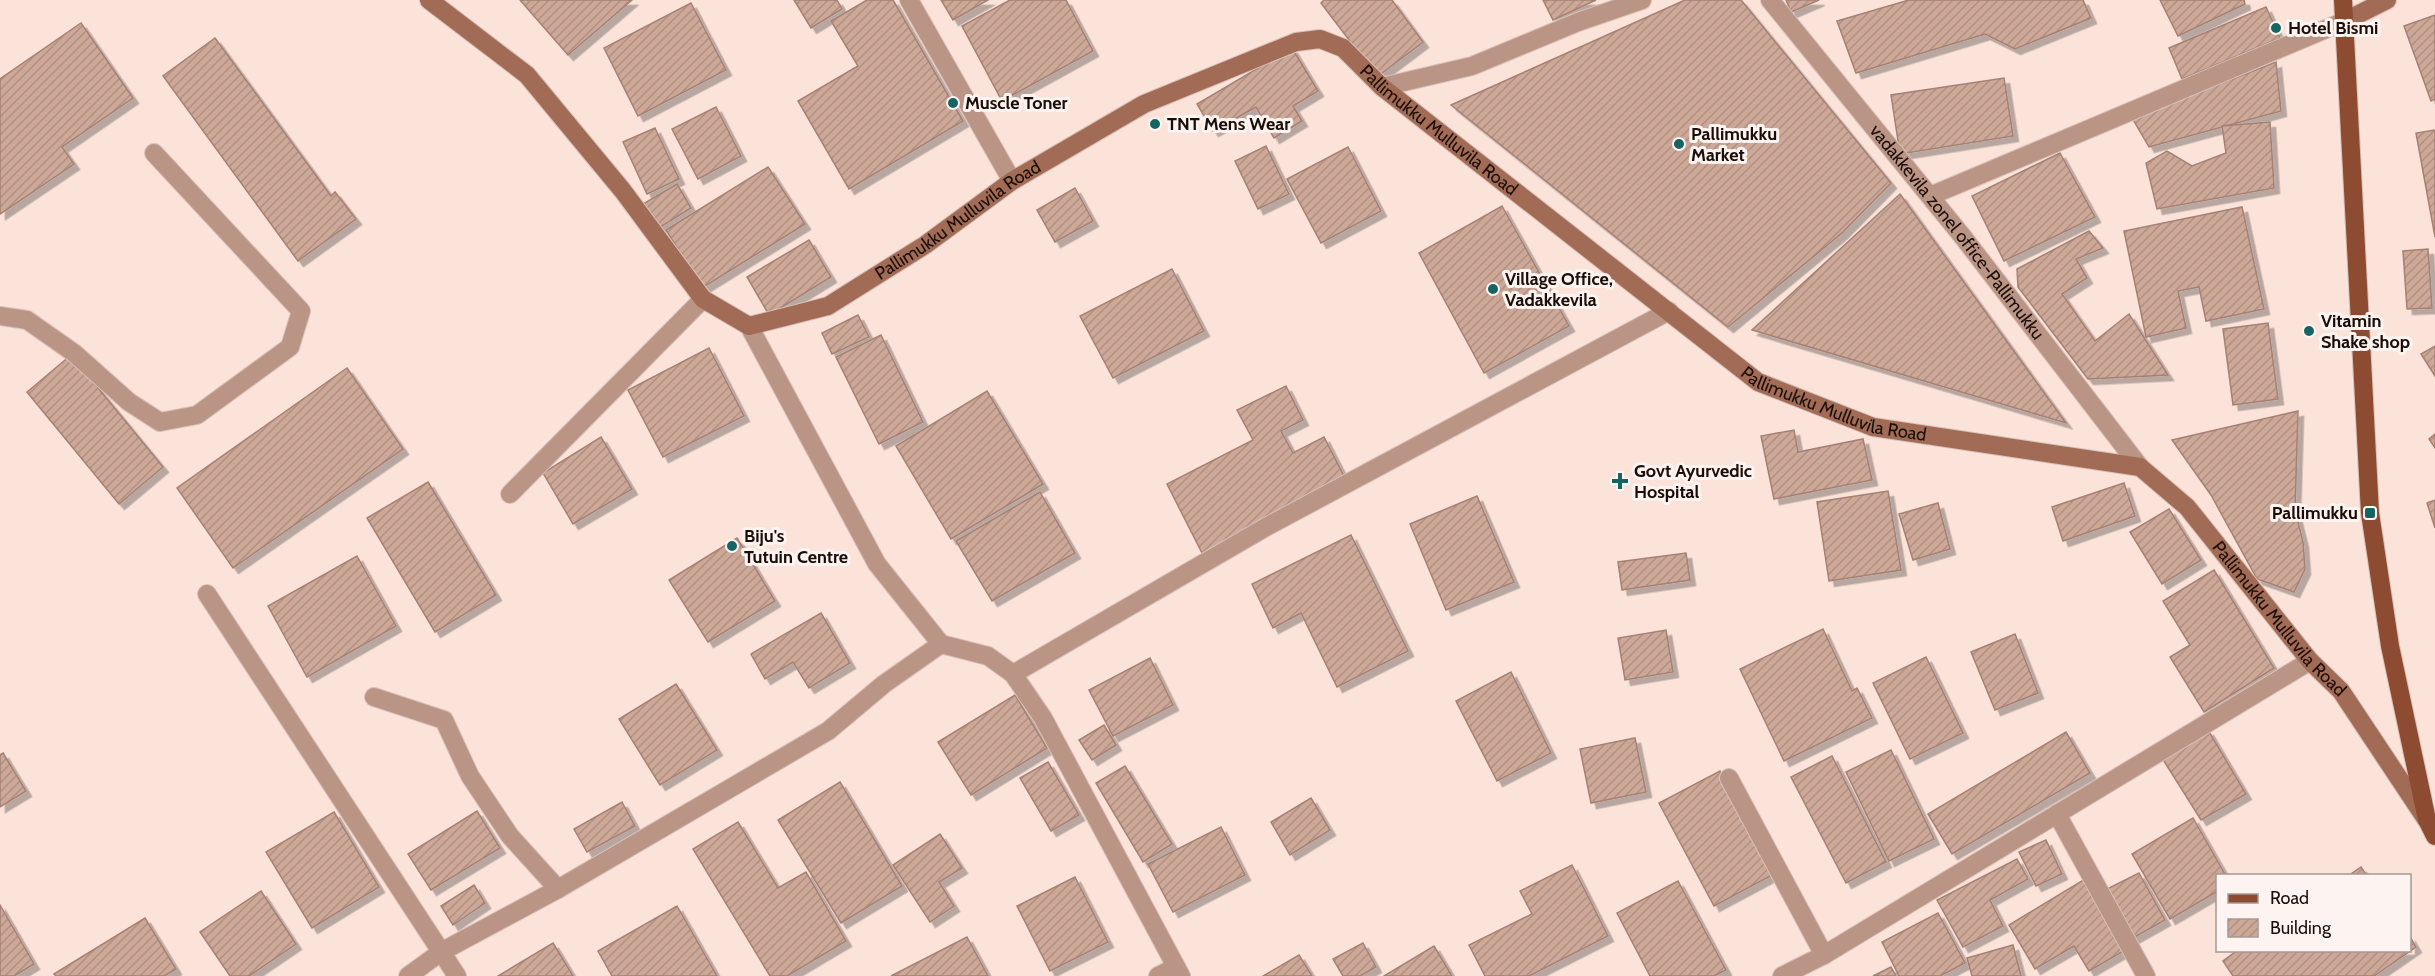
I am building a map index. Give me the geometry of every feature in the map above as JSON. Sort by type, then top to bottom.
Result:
[{"type":"main road","points":[[2343,0],[2370,513],[2390,646],[2431,828]]},
{"type":"street","points":[[429,0],[527,75],[623,191],[703,299],[749,326],[877,564],[941,644],[988,657],[1013,674],[1043,718],[1178,971],[1158,976]]},
{"type":"street","points":[[909,0],[1012,181]]},
{"type":"street","points":[[1383,87],[1472,66],[1578,22],[1642,0]]},
{"type":"street","name":"vadakkevila zonel office-Pallimukku","points":[[1770,0],[1930,196],[2140,467]]},
{"type":"street","points":[[1930,196],[2345,21],[2386,0]]},
{"type":"street","name":"Pallimukku Mulluvila Road","points":[[749,326],[828,306],[925,245],[1012,181],[1144,104],[1296,42],[1320,39],[1343,48],[1383,87],[1758,381],[1873,427],[2140,467],[2187,507],[2310,661],[2341,691],[2431,828]]},
{"type":"street","points":[[0,316],[27,320],[74,353],[129,402],[160,422],[197,415],[291,347],[301,311],[154,153]]},
{"type":"street","points":[[510,494],[703,299]]},
{"type":"street","points":[[1013,674],[1266,527],[1669,311]]},
{"type":"street","points":[[207,594],[457,976]]},
{"type":"street","points":[[408,976],[441,952],[558,889],[828,731],[884,684],[941,644]]},
{"type":"street","points":[[1782,976],[1824,955],[2310,661]]},
{"type":"street","points":[[374,697],[444,720],[470,776],[505,828],[558,889]]},
{"type":"street","points":[[1729,778],[1824,955]]},
{"type":"street","points":[[2057,814],[2146,976]]},
{"type":"building","points":[[520,0],[632,0],[568,55]]},
{"type":"building","points":[[794,0],[837,0],[842,9],[811,28]]},
{"type":"building","points":[[867,0],[893,0],[963,121],[849,189],[798,101],[858,66],[831,21]]},
{"type":"building","points":[[941,0],[988,0],[953,20]]},
{"type":"building","points":[[1010,0],[1066,0],[1093,51],[1002,101],[962,26]]},
{"type":"building","points":[[1324,0],[1392,0],[1423,42],[1377,77],[1321,3]]},
{"type":"building","points":[[1543,0],[1596,0],[1553,20]]},
{"type":"building","name":"Pallimukku Market","points":[[1685,0],[1741,0],[1891,183],[1842,233],[1728,327],[1451,105]]},
{"type":"building","points":[[1786,0],[1819,0],[1791,12]]},
{"type":"building","points":[[1909,0],[2083,0],[2091,18],[2015,49],[1985,34],[1856,73],[1837,21]]},
{"type":"building","points":[[2160,0],[2244,0],[2245,4],[2178,36]]},
{"type":"building","points":[[691,3],[726,70],[638,116],[604,48]]},
{"type":"building","points":[[2266,7],[2280,38],[2182,79],[2169,48]]},
{"type":"building","points":[[2435,15],[2435,99],[2431,101],[2404,26]]},
{"type":"building","points":[[81,23],[133,98],[62,147],[74,164],[0,214],[0,79]]},
{"type":"building","points":[[215,38],[331,196],[335,192],[356,219],[298,261],[163,76]]},
{"type":"building","points":[[1292,48],[1318,91],[1293,106],[1302,121],[1274,138],[1256,107],[1213,131],[1197,104]]},
{"type":"building","points":[[2276,62],[2281,111],[2149,147],[2132,118]]},
{"type":"building","points":[[2004,78],[2013,136],[1900,154],[1891,95]]},
{"type":"building","points":[[716,107],[741,156],[698,179],[672,129]]},
{"type":"building","points":[[2270,122],[2274,188],[2157,209],[2146,163],[2167,151],[2192,166],[2226,153],[2222,126]]},
{"type":"building","points":[[655,128],[679,179],[647,194],[623,142]]},
{"type":"building","points":[[2435,130],[2435,237],[2416,133]]},
{"type":"building","points":[[1266,146],[1289,194],[1258,209],[1235,161]]},
{"type":"building","points":[[1348,147],[1381,211],[1321,243],[1287,179]]},
{"type":"building","points":[[2060,153],[2095,217],[2004,261],[1972,196]]},
{"type":"building","points":[[768,167],[805,224],[702,288],[666,230]]},
{"type":"building","points":[[677,184],[691,208],[657,229],[643,204]]},
{"type":"building","points":[[1075,188],[1093,221],[1055,242],[1037,210]]},
{"type":"building","points":[[1900,194],[2066,423],[1752,330]]},
{"type":"building","name":"Village Office, Vadakkevila","points":[[1502,206],[1569,326],[1484,373],[1419,253]]},
{"type":"building","points":[[2242,207],[2264,309],[2206,321],[2199,287],[2178,291],[2186,328],[2146,337],[2124,231]]},
{"type":"building","points":[[2089,231],[2103,248],[2076,259],[2087,278],[2062,294],[2095,341],[2129,314],[2168,375],[2088,379],[2018,287],[2017,269]]},
{"type":"building","points":[[809,240],[831,277],[769,315],[747,277]]},
{"type":"building","points":[[2428,249],[2432,308],[2407,309],[2403,251]]},
{"type":"building","points":[[1172,269],[1204,331],[1113,378],[1080,316]]},
{"type":"building","points":[[858,315],[869,337],[832,354],[822,333]]},
{"type":"building","points":[[2268,323],[2278,399],[2233,405],[2223,329]]},
{"type":"building","points":[[881,335],[923,422],[879,444],[836,357]]},
{"type":"building","points":[[2435,346],[2435,376],[2421,354]]},
{"type":"building","points":[[709,348],[744,416],[663,457],[628,390]]},
{"type":"building","points":[[71,355],[163,467],[119,504],[27,392]]},
{"type":"building","points":[[347,368],[403,449],[233,568],[177,488]]},
{"type":"building","points":[[1286,386],[1303,420],[1281,431],[1293,453],[1324,437],[1347,482],[1203,555],[1167,484],[1253,440],[1237,410]]},
{"type":"building","points":[[987,391],[1043,484],[951,539],[896,446]]},
{"type":"building","points":[[2298,411],[2295,510],[2303,542],[2305,569],[2294,592],[2257,579],[2211,495],[2172,440]]},
{"type":"building","points":[[1794,430],[1798,452],[1863,439],[1872,480],[1774,499],[1761,436]]},
{"type":"building","points":[[2435,434],[2435,448],[2429,439]]},
{"type":"building","points":[[601,437],[632,489],[573,524],[543,473]]},
{"type":"building","points":[[428,482],[496,595],[435,632],[367,518]]},
{"type":"building","points":[[2124,483],[2135,516],[2063,541],[2052,507]]},
{"type":"building","points":[[1888,491],[1901,570],[1829,581],[1817,502]]},
{"type":"building","points":[[1040,492],[1075,553],[992,601],[956,541]]},
{"type":"building","points":[[1477,496],[1514,582],[1446,610],[1410,524]]},
{"type":"building","points":[[2435,500],[2435,528],[2427,503]]},
{"type":"building","points":[[1938,503],[1950,549],[1913,560],[1899,514]]},
{"type":"building","points":[[2169,509],[2201,560],[2162,584],[2130,532]]},
{"type":"building","points":[[1351,535],[1408,651],[1337,687],[1301,613],[1273,628],[1252,584]]},
{"type":"building","points":[[737,538],[775,601],[708,642],[669,580]]},
{"type":"building","points":[[1686,553],[1690,580],[1622,590],[1618,562]]},
{"type":"building","points":[[357,556],[396,626],[307,677],[268,606]]},
{"type":"building","points":[[2214,570],[2274,668],[2204,712],[2170,657],[2190,645],[2163,601]]},
{"type":"building","points":[[821,613],[850,663],[809,688],[793,662],[765,679],[751,654]]},
{"type":"building","points":[[1823,629],[1852,691],[1857,688],[1872,718],[1784,761],[1740,669]]},
{"type":"building","points":[[1666,630],[1673,672],[1625,680],[1618,638]]},
{"type":"building","points":[[2015,634],[2038,693],[1995,710],[1971,652]]},
{"type":"building","points":[[1926,657],[1963,733],[1910,759],[1873,683]]},
{"type":"building","points":[[1150,658],[1173,705],[1113,736],[1089,690]]},
{"type":"building","points":[[1511,672],[1551,753],[1497,781],[1456,701]]},
{"type":"building","points":[[676,684],[717,750],[660,785],[619,719]]},
{"type":"building","points":[[1015,695],[1047,748],[971,795],[938,742]]},
{"type":"building","points":[[1104,725],[1116,745],[1092,760],[1079,740]]},
{"type":"building","points":[[2208,730],[2246,794],[2201,820],[2162,758]]},
{"type":"building","points":[[2066,732],[2090,773],[1952,854],[1928,814]]},
{"type":"building","points":[[1635,738],[1646,792],[1591,803],[1580,749]]},
{"type":"building","points":[[1891,750],[1934,839],[1889,861],[1846,772]]},
{"type":"building","points":[[3,753],[26,791],[0,807],[0,755]]},
{"type":"building","points":[[1832,756],[1886,862],[1846,883],[1791,777]]},
{"type":"building","points":[[1048,762],[1079,815],[1051,831],[1020,778]]},
{"type":"building","points":[[1125,766],[1172,844],[1143,862],[1096,783]]},
{"type":"building","points":[[1720,771],[1774,874],[1714,906],[1659,803]]},
{"type":"building","points":[[840,782],[902,886],[841,923],[778,820]]},
{"type":"building","points":[[1311,798],[1330,830],[1290,855],[1271,822]]},
{"type":"building","points":[[622,802],[635,826],[587,852],[574,829]]},
{"type":"building","points":[[477,811],[500,848],[431,890],[408,854]]},
{"type":"building","points":[[334,812],[379,887],[312,928],[266,852]]},
{"type":"building","points":[[2193,818],[2225,874],[2216,874],[2216,892],[2170,919],[2132,854]]},
{"type":"building","points":[[738,822],[778,888],[806,872],[846,941],[787,976],[770,976],[693,849]]},
{"type":"building","points":[[1221,827],[1245,875],[1173,912],[1148,864]]},
{"type":"building","points":[[940,834],[962,868],[939,882],[954,906],[930,922],[893,865]]},
{"type":"building","points":[[2046,840],[2062,874],[2036,886],[2019,852]]},
{"type":"building","points":[[2017,859],[2028,879],[1990,900],[2003,926],[1963,947],[1937,900]]},
{"type":"building","points":[[1572,865],[1608,936],[1529,976],[1485,976],[1469,945],[1532,914],[1520,891]]},
{"type":"building","points":[[2361,867],[2366,874],[2351,874]]},
{"type":"building","points":[[2139,873],[2165,920],[2133,938],[2107,889]]},
{"type":"building","points":[[1075,877],[1108,942],[1050,971],[1017,906]]},
{"type":"building","points":[[2085,879],[2127,949],[2089,971],[2074,946],[2035,969],[2009,925]]},
{"type":"building","points":[[1678,881],[1726,970],[1714,976],[1650,976],[1617,913]]},
{"type":"building","points":[[474,885],[485,903],[453,925],[441,906]]},
{"type":"building","points":[[261,891],[296,944],[249,976],[230,976],[200,932]]},
{"type":"building","points":[[0,905],[34,964],[14,976],[0,976]]},
{"type":"building","points":[[677,906],[717,976],[612,976],[598,951]]},
{"type":"building","points":[[1938,913],[1965,963],[1940,976],[1899,976],[1882,942]]},
{"type":"building","points":[[145,918],[176,969],[164,976],[56,976],[54,974]]},
{"type":"building","points":[[967,937],[988,976],[891,976]]},
{"type":"building","points":[[2411,939],[2416,947],[2411,950]]},
{"type":"building","points":[[553,943],[573,976],[498,976]]},
{"type":"building","points":[[1363,943],[1376,967],[1360,976],[1343,976],[1333,959]]},
{"type":"building","points":[[2013,945],[2021,976],[1972,976],[1967,958]]},
{"type":"building","points":[[1434,946],[1452,976],[1384,976]]},
{"type":"building","points":[[2235,952],[2409,952],[2374,976],[2233,976],[2223,961]]},
{"type":"building","points":[[1299,955],[1312,976],[1263,976]]},
{"type":"building","points":[[1891,967],[1896,976],[1873,976]]},
{"type":"place","name":"Hotel Bismi","points":[[2276,28]]},
{"type":"place","name":"Muscle Toner","points":[[953,103]]},
{"type":"place","name":"TNT Mens Wear","points":[[1155,124]]},
{"type":"place","name":"Pallimukku Market","points":[[1679,144]]},
{"type":"place","name":"Village Office, Vadakkevila","points":[[1493,289]]},
{"type":"place","name":"Vitamin Shake shop","points":[[2309,331]]},
{"type":"place","name":"Govt Ayurvedic Hospital","points":[[1620,481]]},
{"type":"place","name":"Pallimukku","points":[[2370,513]]},
{"type":"place","name":"Biju's Tutuin Centre","points":[[732,546]]}]
